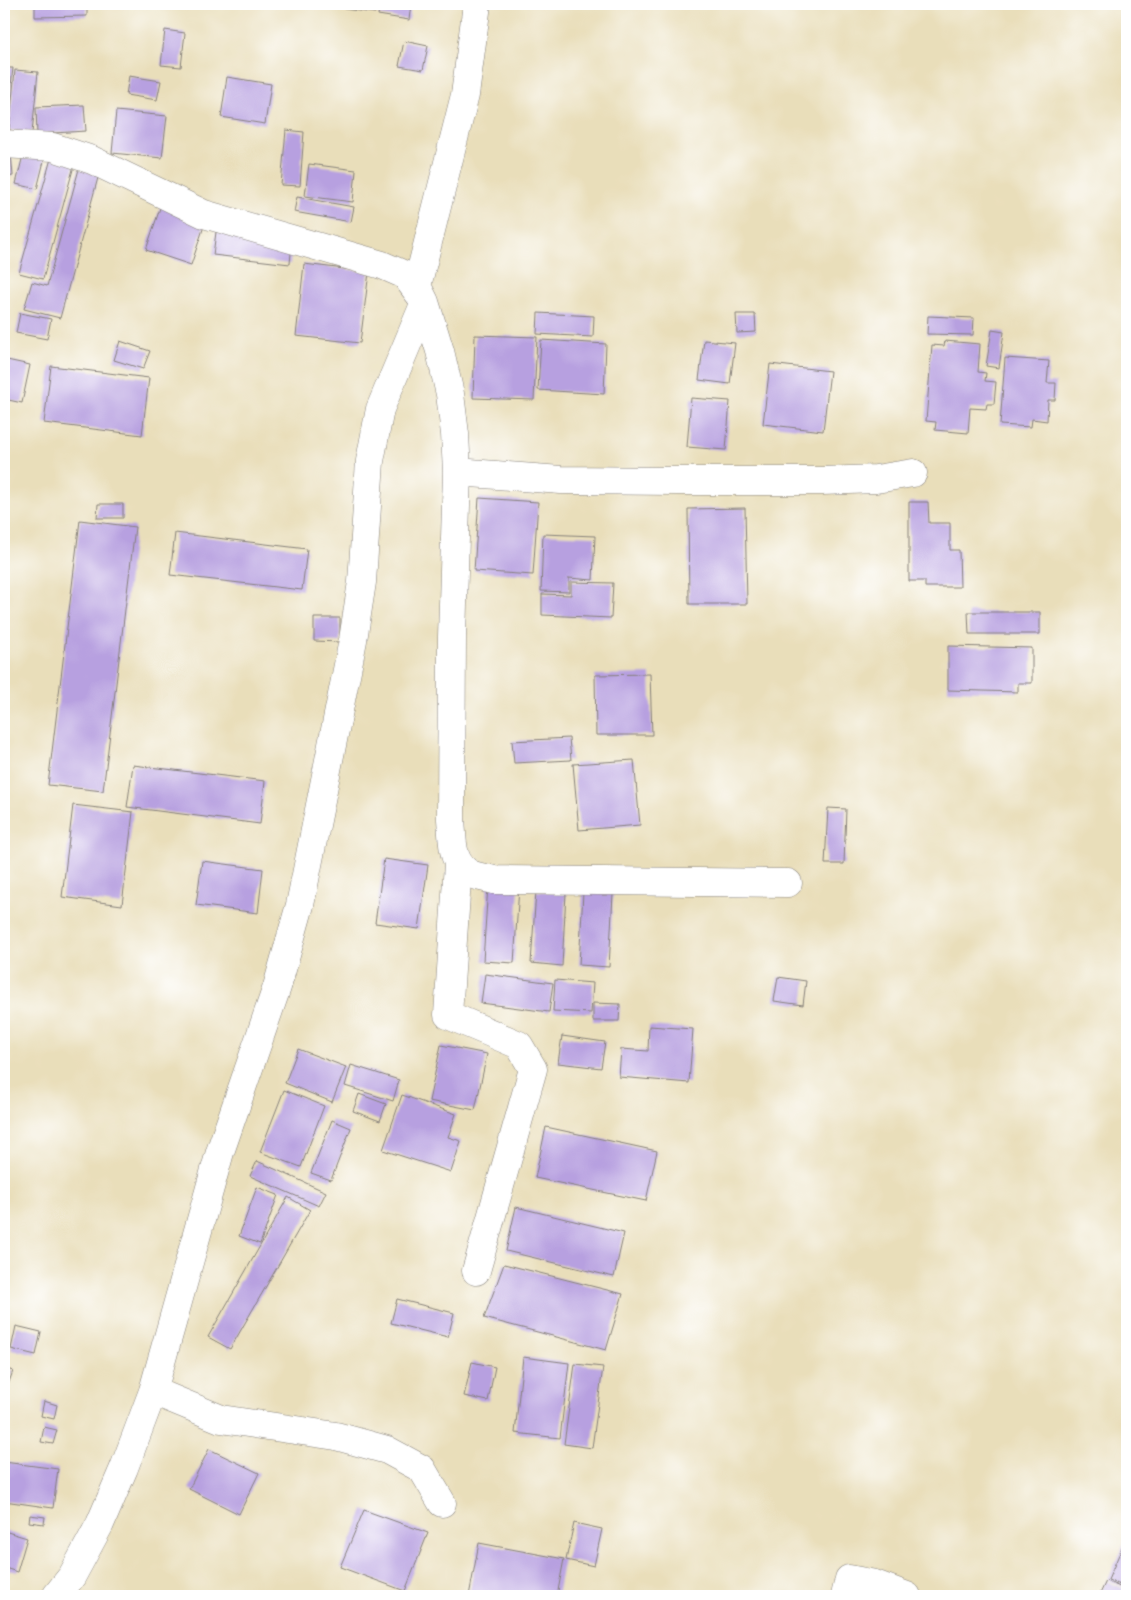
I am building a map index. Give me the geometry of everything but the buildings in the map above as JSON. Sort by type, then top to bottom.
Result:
[{"type":"street","points":[[476,1272],[534,1069],[518,1045],[448,1015],[458,864],[453,847],[451,819],[452,638],[457,472],[450,394],[440,351],[425,302],[417,286],[466,95],[478,4]]},
{"type":"street","points":[[4,144],[53,147],[92,160],[204,214],[382,264],[406,275],[425,302]]},
{"type":"street","points":[[56,1596],[72,1576],[100,1524],[124,1468],[152,1392],[220,1152],[277,986],[300,905],[353,640],[362,582],[370,461],[380,409],[425,302]]},
{"type":"street","points":[[457,472],[561,480],[677,482],[867,480],[913,473]]},
{"type":"street","points":[[458,864],[471,874],[494,880],[788,883]]},
{"type":"street","points":[[152,1392],[222,1420],[336,1436],[387,1450],[422,1469],[442,1503]]},
{"type":"street","points":[[845,1596],[849,1579],[875,1584],[907,1596]]}]
